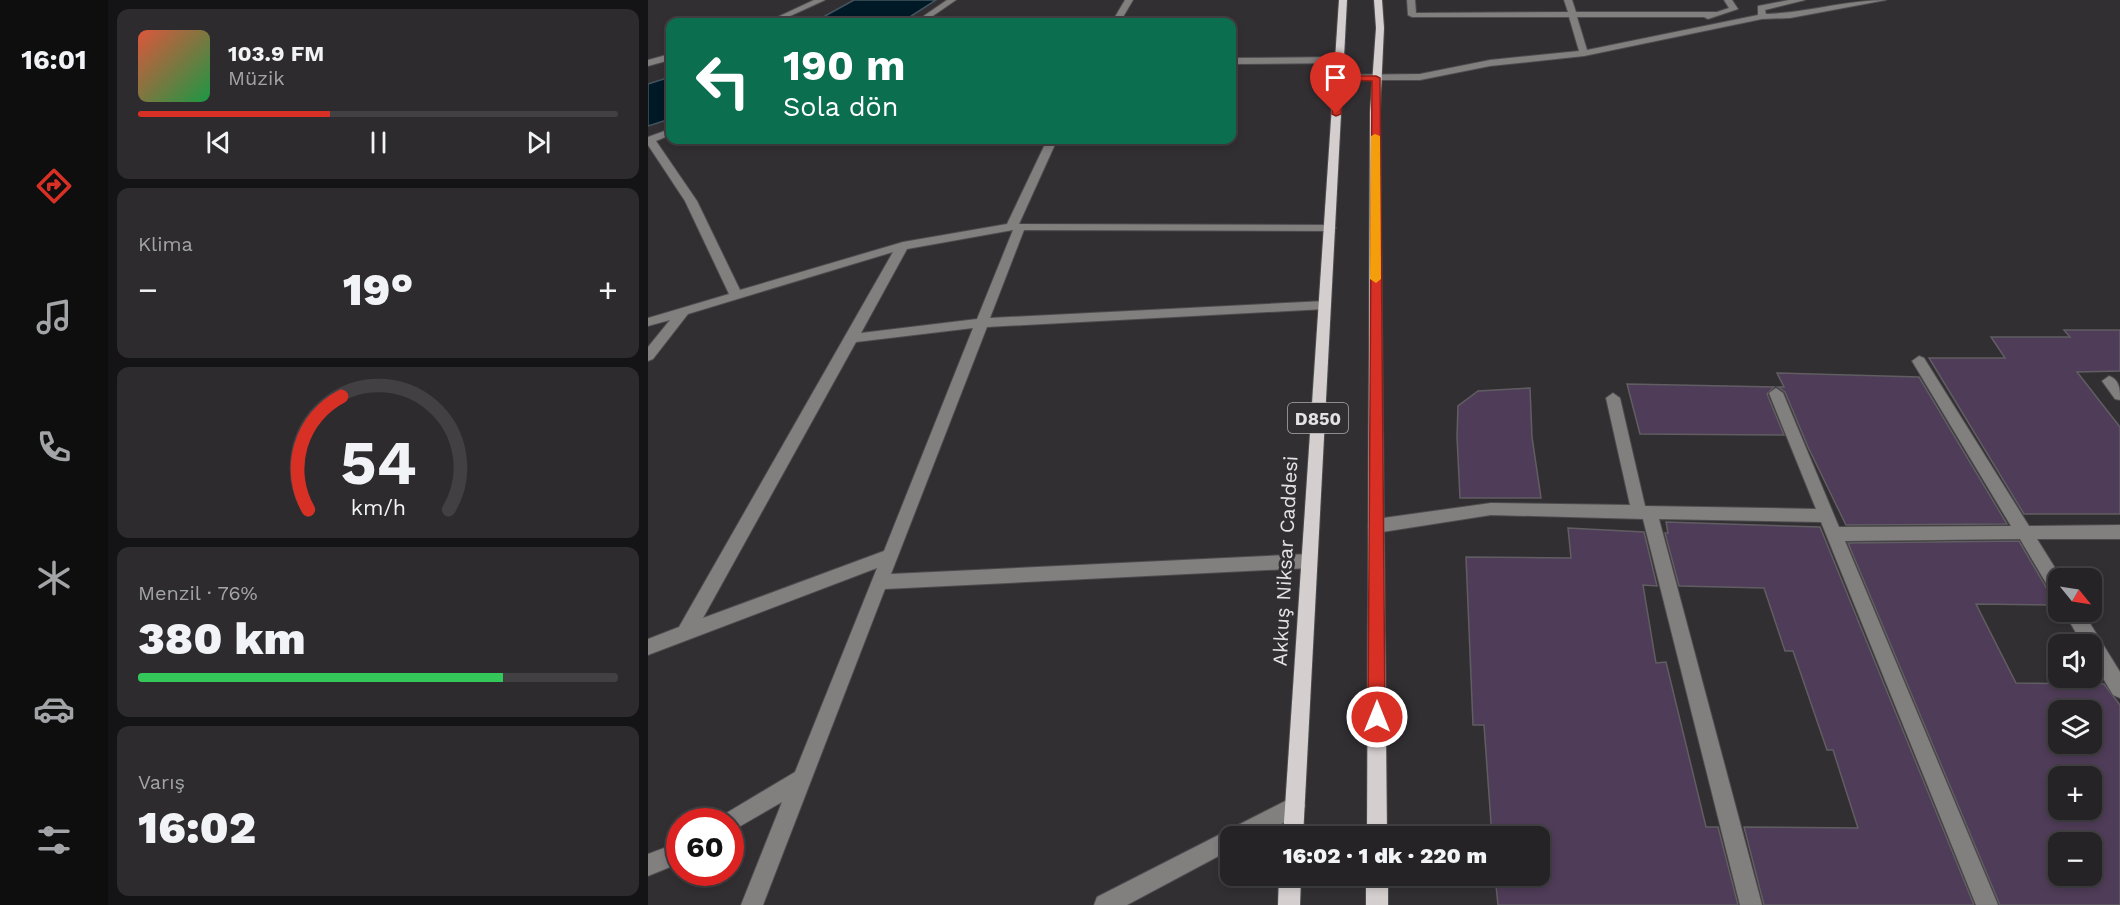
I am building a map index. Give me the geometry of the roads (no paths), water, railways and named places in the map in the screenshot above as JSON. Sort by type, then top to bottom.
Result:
[{"type":"main road","name":"Akkuş Niksar Caddesi","points":[[1293,826],[1343,0]]},
{"type":"main road","name":"D850","points":[[1377,826],[1376,78],[1380,28],[1378,0]]},
{"type":"main road","points":[[1288,905],[1289,886]]},
{"type":"main road","points":[[1377,886],[1377,905]]},
{"type":"street","points":[[780,18],[821,0]]},
{"type":"street","points":[[925,18],[952,0]]},
{"type":"street","points":[[1118,18],[1129,0]]},
{"type":"street","points":[[1411,0],[1412,15],[1716,14]]},
{"type":"street","points":[[1568,0],[1584,53]]},
{"type":"street","points":[[1678,34],[1673,27],[1734,9],[1728,0]]},
{"type":"street","points":[[1338,78],[1420,77],[1490,63],[1584,53],[1678,34],[1760,8],[1801,0]]},
{"type":"street","points":[[1760,8],[1790,16],[1882,0]]},
{"type":"street","points":[[648,63],[666,58]]},
{"type":"street","points":[[1236,61],[1340,60]]},
{"type":"street","points":[[666,134],[649,140],[691,201],[736,296]]},
{"type":"street","points":[[752,905],[1050,144]]},
{"type":"street","points":[[648,322],[903,246],[1016,227],[1330,228]]},
{"type":"street","points":[[684,635],[903,246]]},
{"type":"street","points":[[852,338],[982,323],[1325,305]]},
{"type":"street","points":[[648,356],[684,311]]},
{"type":"street","points":[[1919,361],[2048,572]]},
{"type":"street","points":[[2109,381],[2120,395]]},
{"type":"street","points":[[1776,393],[1987,905]]},
{"type":"street","points":[[1613,398],[1751,905]]},
{"type":"street","points":[[1376,526],[1491,509],[1644,512],[1830,525],[2120,532]]},
{"type":"street","points":[[648,647],[890,556]]},
{"type":"street","points":[[880,582],[1309,561]]},
{"type":"street","points":[[2079,622],[2120,689]]},
{"type":"street","points":[[744,814],[802,779]]},
{"type":"street","points":[[1256,826],[1294,806]]},
{"type":"street","points":[[1105,905],[1220,844]]},
{"type":"street","points":[[648,865],[666,858]]},
{"type":"water","points":[[854,0],[936,0],[908,18],[821,18]]},
{"type":"water","points":[[666,78],[666,120],[648,126],[648,84]]}]
